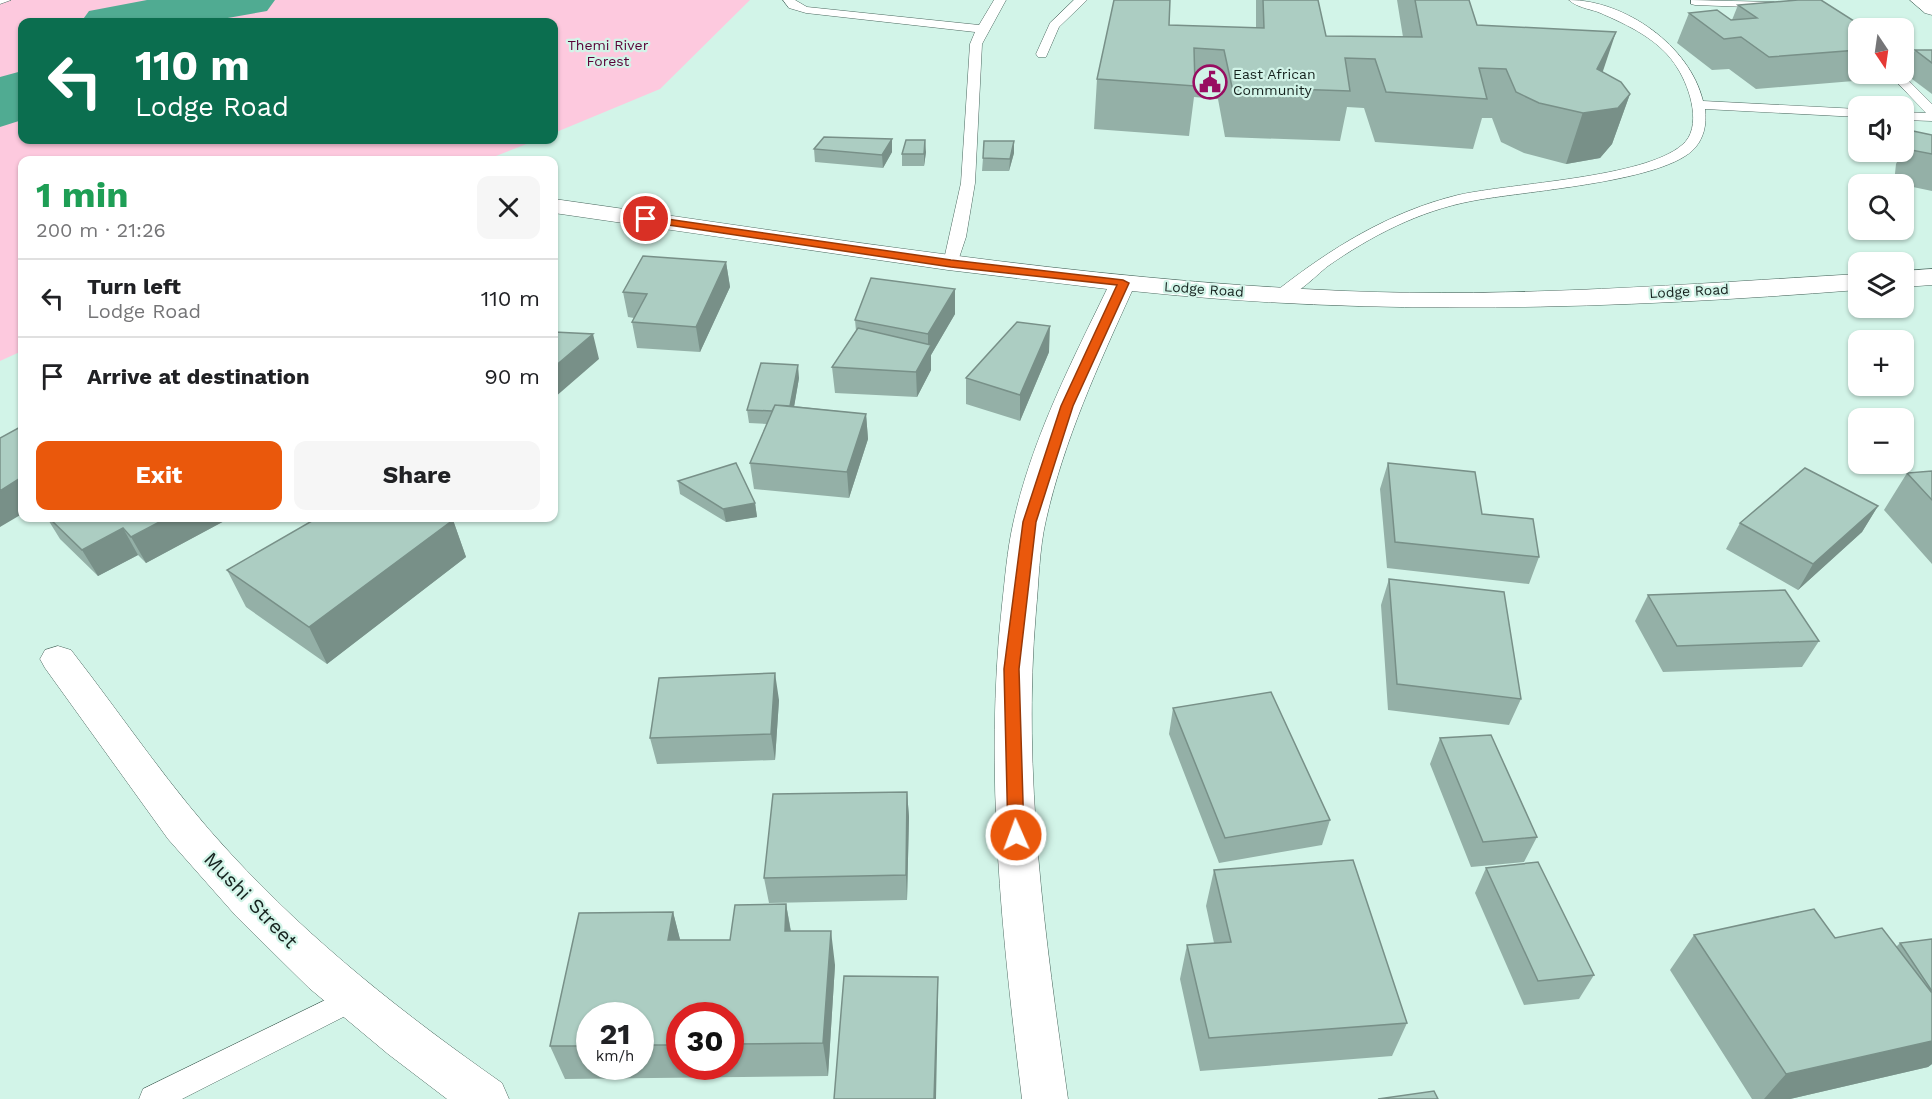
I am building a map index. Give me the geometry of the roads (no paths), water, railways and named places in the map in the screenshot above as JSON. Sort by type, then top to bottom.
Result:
[{"type":"street","points":[[1920,0],[1932,9]]},
{"type":"street","name":"Lodge Road","points":[[558,207],[951,264],[1123,283],[1346,299],[1490,301],[1848,283]]},
{"type":"street","points":[[1914,279],[1932,278]]},
{"type":"street","points":[[1045,1099],[1023,921],[1017,846],[1012,669],[1029,522],[1067,406],[1123,283]]},
{"type":"street","name":"Mushi Street","points":[[58,659],[98,711],[130,761],[184,829],[265,918],[352,999],[486,1099]]},
{"type":"lane","points":[[0,1],[5,0]]},
{"type":"lane","points":[[789,0],[793,6],[806,10],[982,29]]},
{"type":"lane","points":[[951,264],[966,203],[976,44],[982,29],[1000,0]]},
{"type":"lane","points":[[1042,54],[1054,26],[1081,0]]},
{"type":"lane","points":[[1281,295],[1322,261],[1385,225],[1419,211],[1469,197],[1593,179],[1672,157],[1687,148],[1697,136],[1700,124],[1698,105],[1691,80],[1660,40],[1630,21],[1575,0]]},
{"type":"lane","points":[[1695,2],[1787,5]]},
{"type":"lane","points":[[1905,84],[1932,111]]},
{"type":"lane","points":[[1698,105],[1848,112]]},
{"type":"lane","points":[[1914,116],[1932,117]]},
{"type":"lane","points":[[153,1099],[352,999]]},
{"type":"waterway","points":[[134,18],[249,0]]},
{"type":"waterway","points":[[0,109],[18,92]]},
{"type":"place","name":"East African Community","points":[[1210,82]]},
{"type":"park label","name":"Themi River Forest","points":[[608,54]]}]
